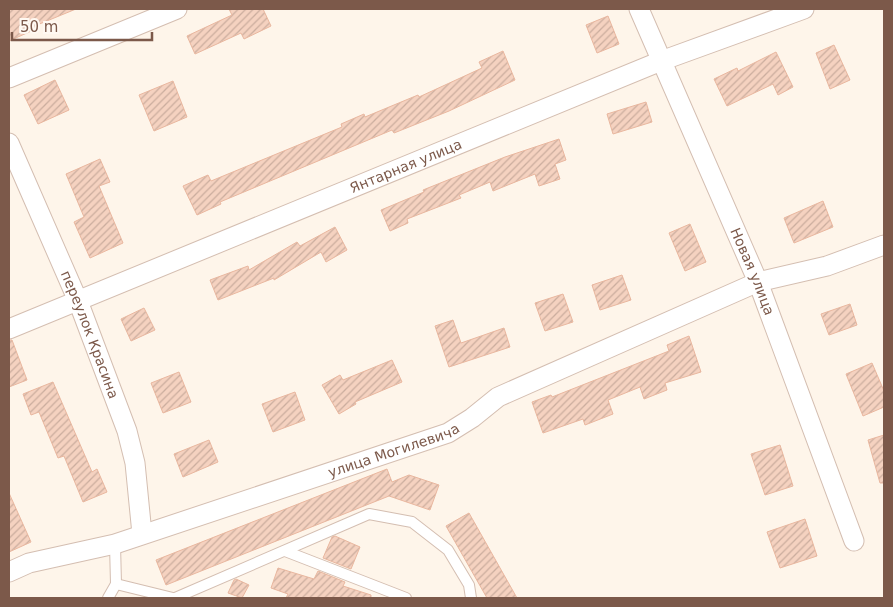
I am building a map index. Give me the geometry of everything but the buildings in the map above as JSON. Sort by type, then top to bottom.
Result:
[{"type":"street","points":[[9,78],[177,9]]},
{"type":"street","name":"Новая улица","points":[[639,9],[758,282],[854,541]]},
{"type":"street","name":"Янтарная улица","points":[[9,329],[661,61],[804,9]]},
{"type":"street","name":"переулок Красина","points":[[9,143],[78,302],[127,431],[134,463],[142,534]]},
{"type":"street","name":"улица Могилевича","points":[[9,572],[29,563],[115,544],[448,433],[472,418],[498,397],[758,282],[826,266],[884,245]]},
{"type":"lane","points":[[116,584],[174,598],[369,514],[412,522],[448,550],[470,585],[471,598]]},
{"type":"lane","points":[[108,598],[116,584],[115,544]]},
{"type":"lane","points":[[285,551],[406,598]]}]
